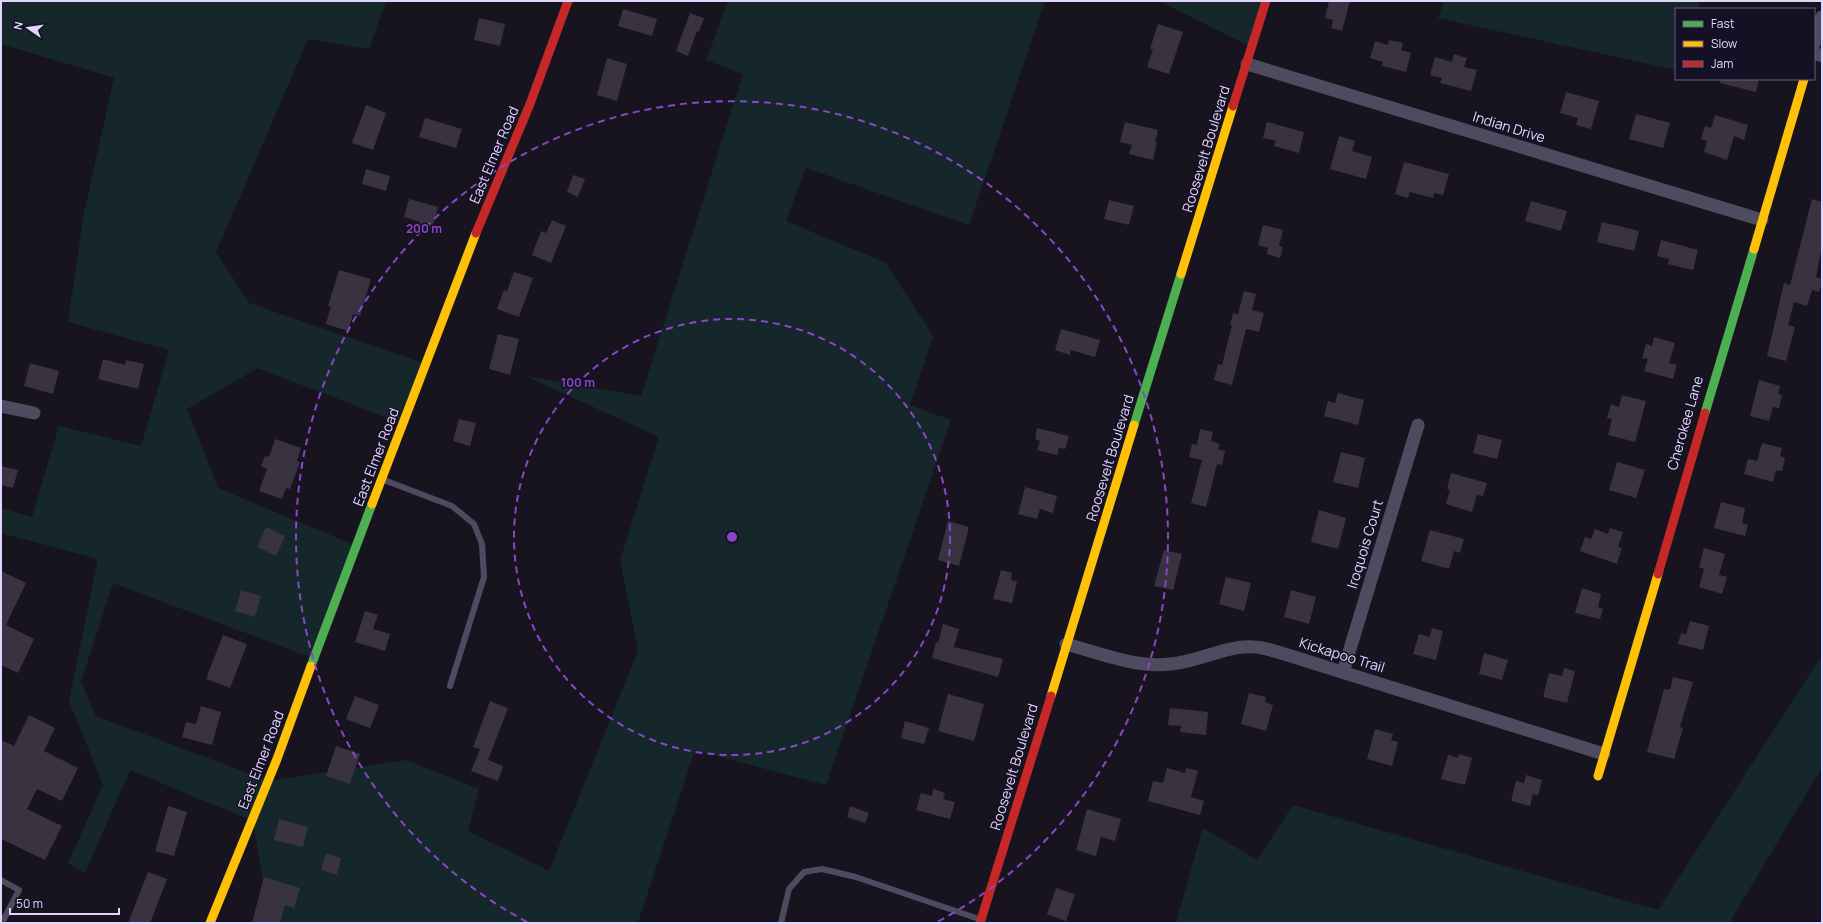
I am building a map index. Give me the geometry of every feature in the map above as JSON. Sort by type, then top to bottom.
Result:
[{"type":"street","name":"East Elmer Road","points":[[210,923],[277,759],[382,479],[495,186],[530,104],[568,1]]},
{"type":"street","name":"Roosevelt Boulevard","points":[[980,921],[1266,1]]},
{"type":"street","points":[[1815,41],[1822,17]]},
{"type":"street","name":"Indian Drive","points":[[1247,64],[1762,220]]},
{"type":"street","name":"Cherokee Lane","points":[[1598,776],[1804,80]]},
{"type":"street","points":[[1,406],[34,414]]},
{"type":"street","name":"Iroquois Court","points":[[1343,672],[1418,425]]},
{"type":"street","name":"Kickapoo Trail","points":[[1066,644],[1138,664],[1155,665],[1172,664],[1231,649],[1254,647],[1343,672],[1604,754]]},
{"type":"lane","points":[[382,479],[452,506],[474,524],[482,544],[484,577],[450,686]]},
{"type":"lane","points":[[781,923],[789,890],[804,872],[822,869],[856,877],[980,921]]},
{"type":"lane","points":[[1,880],[19,890],[4,920],[1,918]]},
{"type":"shaded area","points":[[1,1],[386,1],[369,49],[308,39],[216,252],[249,303],[429,365],[405,425],[258,368],[187,409],[218,488],[359,547],[318,660],[113,583],[81,682],[96,716],[269,781],[405,760],[479,789],[468,831],[549,871],[638,651],[620,560],[659,437],[526,376],[641,396],[743,74],[706,60],[728,1],[1045,1],[969,225],[806,168],[786,221],[886,263],[933,336],[910,405],[951,420],[826,785],[695,750],[638,922],[641,923],[270,923],[253,821],[130,770],[85,873],[68,863],[103,785],[69,701],[98,559],[1,533],[1,508],[32,517],[59,426],[141,446],[169,350],[68,322],[83,218],[114,78],[1,44]]},
{"type":"shaded area","points":[[1159,1],[1264,1],[1251,47]]},
{"type":"shaded area","points":[[1444,1],[1700,1],[1698,8],[1675,8],[1675,70],[1438,18]]},
{"type":"shaded area","points":[[1822,655],[1822,768],[1729,923],[1176,923],[1203,828],[1257,860],[1293,805],[1658,910]]},
{"type":"building","points":[[1329,1],[1350,1],[1342,31],[1331,28],[1333,20],[1325,18]]},
{"type":"building","points":[[623,9],[657,19],[652,36],[618,26]]},
{"type":"building","points":[[690,13],[704,18],[699,32],[697,31],[688,56],[676,51]]},
{"type":"building","points":[[479,18],[505,24],[500,46],[474,40]]},
{"type":"building","points":[[1158,24],[1183,32],[1169,74],[1147,67],[1153,49],[1150,49]]},
{"type":"building","points":[[1389,40],[1403,43],[1401,50],[1411,53],[1406,72],[1382,66],[1383,62],[1370,58],[1375,41],[1388,45]]},
{"type":"building","points":[[1454,54],[1467,58],[1464,67],[1477,70],[1471,91],[1440,83],[1442,78],[1430,75],[1435,57],[1452,62]]},
{"type":"building","points":[[607,58],[627,64],[617,101],[597,95]]},
{"type":"building","points":[[1721,80],[1759,80],[1756,92],[1720,83]]},
{"type":"building","points":[[1566,92],[1599,101],[1591,129],[1576,125],[1578,118],[1560,113]]},
{"type":"building","points":[[366,105],[386,113],[373,150],[352,143]]},
{"type":"building","points":[[1636,114],[1670,123],[1663,148],[1629,139]]},
{"type":"building","points":[[1715,115],[1748,125],[1744,140],[1734,136],[1727,160],[1704,152],[1707,141],[1701,139],[1705,126],[1711,128]]},
{"type":"building","points":[[425,118],[462,129],[456,148],[419,137]]},
{"type":"building","points":[[1125,122],[1158,130],[1153,160],[1129,154],[1132,145],[1120,142]]},
{"type":"building","points":[[1267,122],[1304,132],[1299,153],[1274,146],[1276,141],[1263,138]]},
{"type":"building","points":[[1339,136],[1355,141],[1352,151],[1372,157],[1366,179],[1330,169]]},
{"type":"building","points":[[1404,162],[1449,174],[1443,195],[1434,193],[1433,198],[1410,192],[1408,198],[1395,194]]},
{"type":"building","points":[[366,169],[390,176],[386,191],[362,184]]},
{"type":"building","points":[[573,175],[585,179],[578,197],[567,192]]},
{"type":"building","points":[[409,199],[438,207],[432,228],[419,225],[420,222],[404,217]]},
{"type":"building","points":[[1812,199],[1822,202],[1822,246],[1816,277],[1822,279],[1822,282],[1819,292],[1812,290],[1807,306],[1794,302],[1788,325],[1795,327],[1786,361],[1767,356],[1784,283],[1790,285]]},
{"type":"building","points":[[1109,200],[1134,206],[1129,225],[1104,219]]},
{"type":"building","points":[[1531,201],[1567,211],[1561,231],[1525,221]]},
{"type":"building","points":[[552,220],[566,226],[551,263],[532,255],[541,231],[546,233]]},
{"type":"building","points":[[1602,222],[1639,231],[1634,251],[1597,242]]},
{"type":"building","points":[[1263,225],[1283,230],[1279,246],[1283,247],[1280,258],[1267,254],[1268,248],[1258,245]]},
{"type":"building","points":[[1661,240],[1698,250],[1693,270],[1668,264],[1669,259],[1657,256]]},
{"type":"building","points":[[339,270],[371,279],[360,316],[353,314],[348,331],[326,324],[331,306],[328,306]]},
{"type":"building","points":[[514,272],[533,278],[519,317],[497,309],[504,290],[507,291]]},
{"type":"building","points":[[1244,291],[1256,294],[1252,310],[1264,313],[1259,332],[1246,329],[1232,385],[1214,380],[1218,364],[1222,365],[1232,325],[1230,325],[1233,313],[1238,314]]},
{"type":"building","points":[[1061,329],[1100,340],[1095,357],[1071,350],[1070,355],[1055,350]]},
{"type":"building","points":[[498,334],[519,339],[510,375],[489,369]]},
{"type":"building","points":[[1654,337],[1675,343],[1669,363],[1677,365],[1673,379],[1644,371],[1648,359],[1642,358],[1646,344],[1652,346]]},
{"type":"building","points":[[103,359],[125,365],[126,360],[144,364],[138,389],[98,379]]},
{"type":"building","points":[[30,363],[59,371],[53,394],[24,386]]},
{"type":"building","points":[[1759,380],[1780,386],[1778,394],[1782,395],[1779,408],[1773,407],[1769,421],[1750,416]]},
{"type":"building","points":[[1338,393],[1364,400],[1358,425],[1324,416],[1328,401],[1335,403]]},
{"type":"building","points":[[1622,395],[1646,401],[1635,442],[1608,435],[1612,419],[1607,418],[1611,404],[1619,407]]},
{"type":"building","points":[[459,419],[476,423],[470,446],[453,441]]},
{"type":"building","points":[[1037,428],[1069,436],[1065,449],[1059,448],[1057,455],[1037,450],[1040,441],[1035,439]]},
{"type":"building","points":[[1200,429],[1213,432],[1211,441],[1220,444],[1218,449],[1225,451],[1222,465],[1217,464],[1206,507],[1191,503],[1202,460],[1189,457],[1192,444],[1197,445]]},
{"type":"building","points":[[1478,434],[1502,440],[1497,459],[1473,453]]},
{"type":"building","points":[[275,439],[301,448],[297,461],[300,462],[290,489],[286,488],[282,499],[259,491],[267,469],[261,466],[265,456],[269,457]]},
{"type":"building","points":[[1762,443],[1782,448],[1780,456],[1785,458],[1782,471],[1776,470],[1773,482],[1744,474],[1748,459],[1757,461]]},
{"type":"building","points":[[1341,452],[1365,458],[1358,488],[1333,482]]},
{"type":"building","points":[[1617,462],[1645,470],[1636,498],[1609,490]]},
{"type":"building","points":[[1,466],[18,470],[13,488],[1,485]]},
{"type":"building","points":[[1451,473],[1487,483],[1483,496],[1477,495],[1472,512],[1446,504],[1450,490],[1447,489]]},
{"type":"building","points":[[1025,487],[1057,496],[1053,513],[1040,509],[1037,519],[1018,514]]},
{"type":"building","points":[[1721,502],[1745,508],[1742,523],[1748,525],[1745,536],[1714,528]]},
{"type":"building","points":[[1319,510],[1346,518],[1338,549],[1311,542]]},
{"type":"building","points":[[948,521],[969,527],[959,566],[938,560]]},
{"type":"building","points":[[266,527],[285,536],[276,556],[257,547]]},
{"type":"building","points":[[1610,528],[1623,532],[1618,547],[1622,548],[1617,564],[1580,551],[1585,537],[1591,539],[1595,529],[1608,534]]},
{"type":"building","points":[[1430,530],[1464,539],[1460,553],[1454,551],[1449,569],[1421,561]]},
{"type":"building","points":[[1704,548],[1725,554],[1719,575],[1727,577],[1722,594],[1699,587],[1704,569],[1699,567]]},
{"type":"building","points":[[1164,550],[1182,554],[1173,590],[1154,586]]},
{"type":"building","points":[[1001,570],[1012,573],[1011,580],[1017,581],[1012,603],[993,599]]},
{"type":"building","points":[[1,571],[26,583],[6,625],[34,639],[18,673],[1,665]]},
{"type":"building","points":[[1226,577],[1251,583],[1244,611],[1219,604]]},
{"type":"building","points":[[1582,588],[1601,594],[1598,607],[1603,609],[1600,619],[1575,613]]},
{"type":"building","points":[[241,590],[261,596],[255,617],[235,611]]},
{"type":"building","points":[[1291,590],[1316,597],[1309,624],[1284,617]]},
{"type":"building","points":[[365,611],[378,615],[373,629],[390,634],[385,651],[355,642]]},
{"type":"building","points":[[1690,621],[1709,626],[1703,650],[1678,644],[1681,633],[1686,634]]},
{"type":"building","points":[[943,624],[959,629],[954,647],[1003,659],[998,677],[932,658]]},
{"type":"building","points":[[1432,628],[1443,631],[1436,660],[1413,654],[1419,634],[1430,637]]},
{"type":"building","points":[[223,635],[247,644],[230,688],[206,679]]},
{"type":"building","points":[[1484,653],[1508,660],[1502,680],[1479,674]]},
{"type":"building","points":[[1564,668],[1575,671],[1567,703],[1543,697],[1549,673],[1562,676]]},
{"type":"building","points":[[1673,677],[1693,682],[1680,727],[1683,728],[1674,759],[1647,752],[1664,689],[1670,690]]},
{"type":"building","points":[[1249,693],[1266,697],[1265,702],[1273,705],[1266,731],[1241,724]]},
{"type":"building","points":[[948,694],[984,704],[974,741],[938,731]]},
{"type":"building","points":[[355,696],[379,705],[370,728],[346,719]]},
{"type":"building","points":[[490,701],[508,708],[488,760],[503,766],[498,781],[471,771],[480,749],[473,747]]},
{"type":"building","points":[[201,706],[221,712],[212,745],[182,737],[186,722],[196,724]]},
{"type":"building","points":[[1170,708],[1208,712],[1206,735],[1180,732],[1181,726],[1168,725]]},
{"type":"building","points":[[29,715],[55,728],[44,751],[78,768],[62,801],[37,789],[27,809],[62,826],[45,860],[1,839],[1,740],[14,746]]},
{"type":"building","points":[[905,721],[929,728],[924,744],[901,738]]},
{"type":"building","points":[[1375,729],[1393,734],[1391,740],[1398,742],[1392,766],[1367,759]]},
{"type":"building","points":[[336,746],[360,754],[350,784],[326,776]]},
{"type":"building","points":[[1459,754],[1472,758],[1465,785],[1441,779],[1448,755],[1458,758]]},
{"type":"building","points":[[1167,768],[1185,773],[1186,768],[1198,771],[1191,797],[1204,801],[1200,815],[1148,801],[1153,781],[1163,783]]},
{"type":"building","points":[[1526,775],[1542,780],[1538,796],[1533,794],[1530,806],[1511,801],[1516,781],[1524,783]]},
{"type":"building","points":[[933,789],[945,793],[943,799],[955,802],[950,819],[916,810],[921,793],[932,796]]},
{"type":"building","points":[[168,806],[187,812],[174,856],[155,851]]},
{"type":"building","points":[[850,806],[869,813],[865,823],[847,817]]},
{"type":"building","points":[[1087,809],[1121,819],[1115,841],[1101,837],[1096,856],[1076,850]]},
{"type":"building","points":[[279,819],[308,827],[303,847],[274,840]]},
{"type":"building","points":[[326,853],[341,858],[337,875],[321,870]]},
{"type":"building","points":[[148,872],[167,879],[150,923],[128,923]]},
{"type":"building","points":[[264,877],[300,888],[294,908],[285,905],[280,923],[252,923]]},
{"type":"building","points":[[1056,888],[1075,894],[1066,921],[1047,914]]},
{"type":"traffic: fast","points":[[1705,413],[1754,249]]},
{"type":"traffic: fast","points":[[1134,425],[1181,274]]},
{"type":"traffic: fast","points":[[311,666],[372,504]]},
{"type":"traffic: slow","points":[[1754,249],[1804,80]]},
{"type":"traffic: slow","points":[[1181,274],[1233,106]]},
{"type":"traffic: slow","points":[[372,504],[476,233]]},
{"type":"traffic: slow","points":[[1051,696],[1134,425]]},
{"type":"traffic: slow","points":[[1598,776],[1658,574]]},
{"type":"traffic: slow","points":[[210,923],[277,759],[311,666]]},
{"type":"traffic: jam","points":[[476,233],[530,104],[568,1]]},
{"type":"traffic: jam","points":[[1233,106],[1266,1]]},
{"type":"traffic: jam","points":[[1658,574],[1705,413]]},
{"type":"traffic: jam","points":[[980,923],[1051,696]]}]
